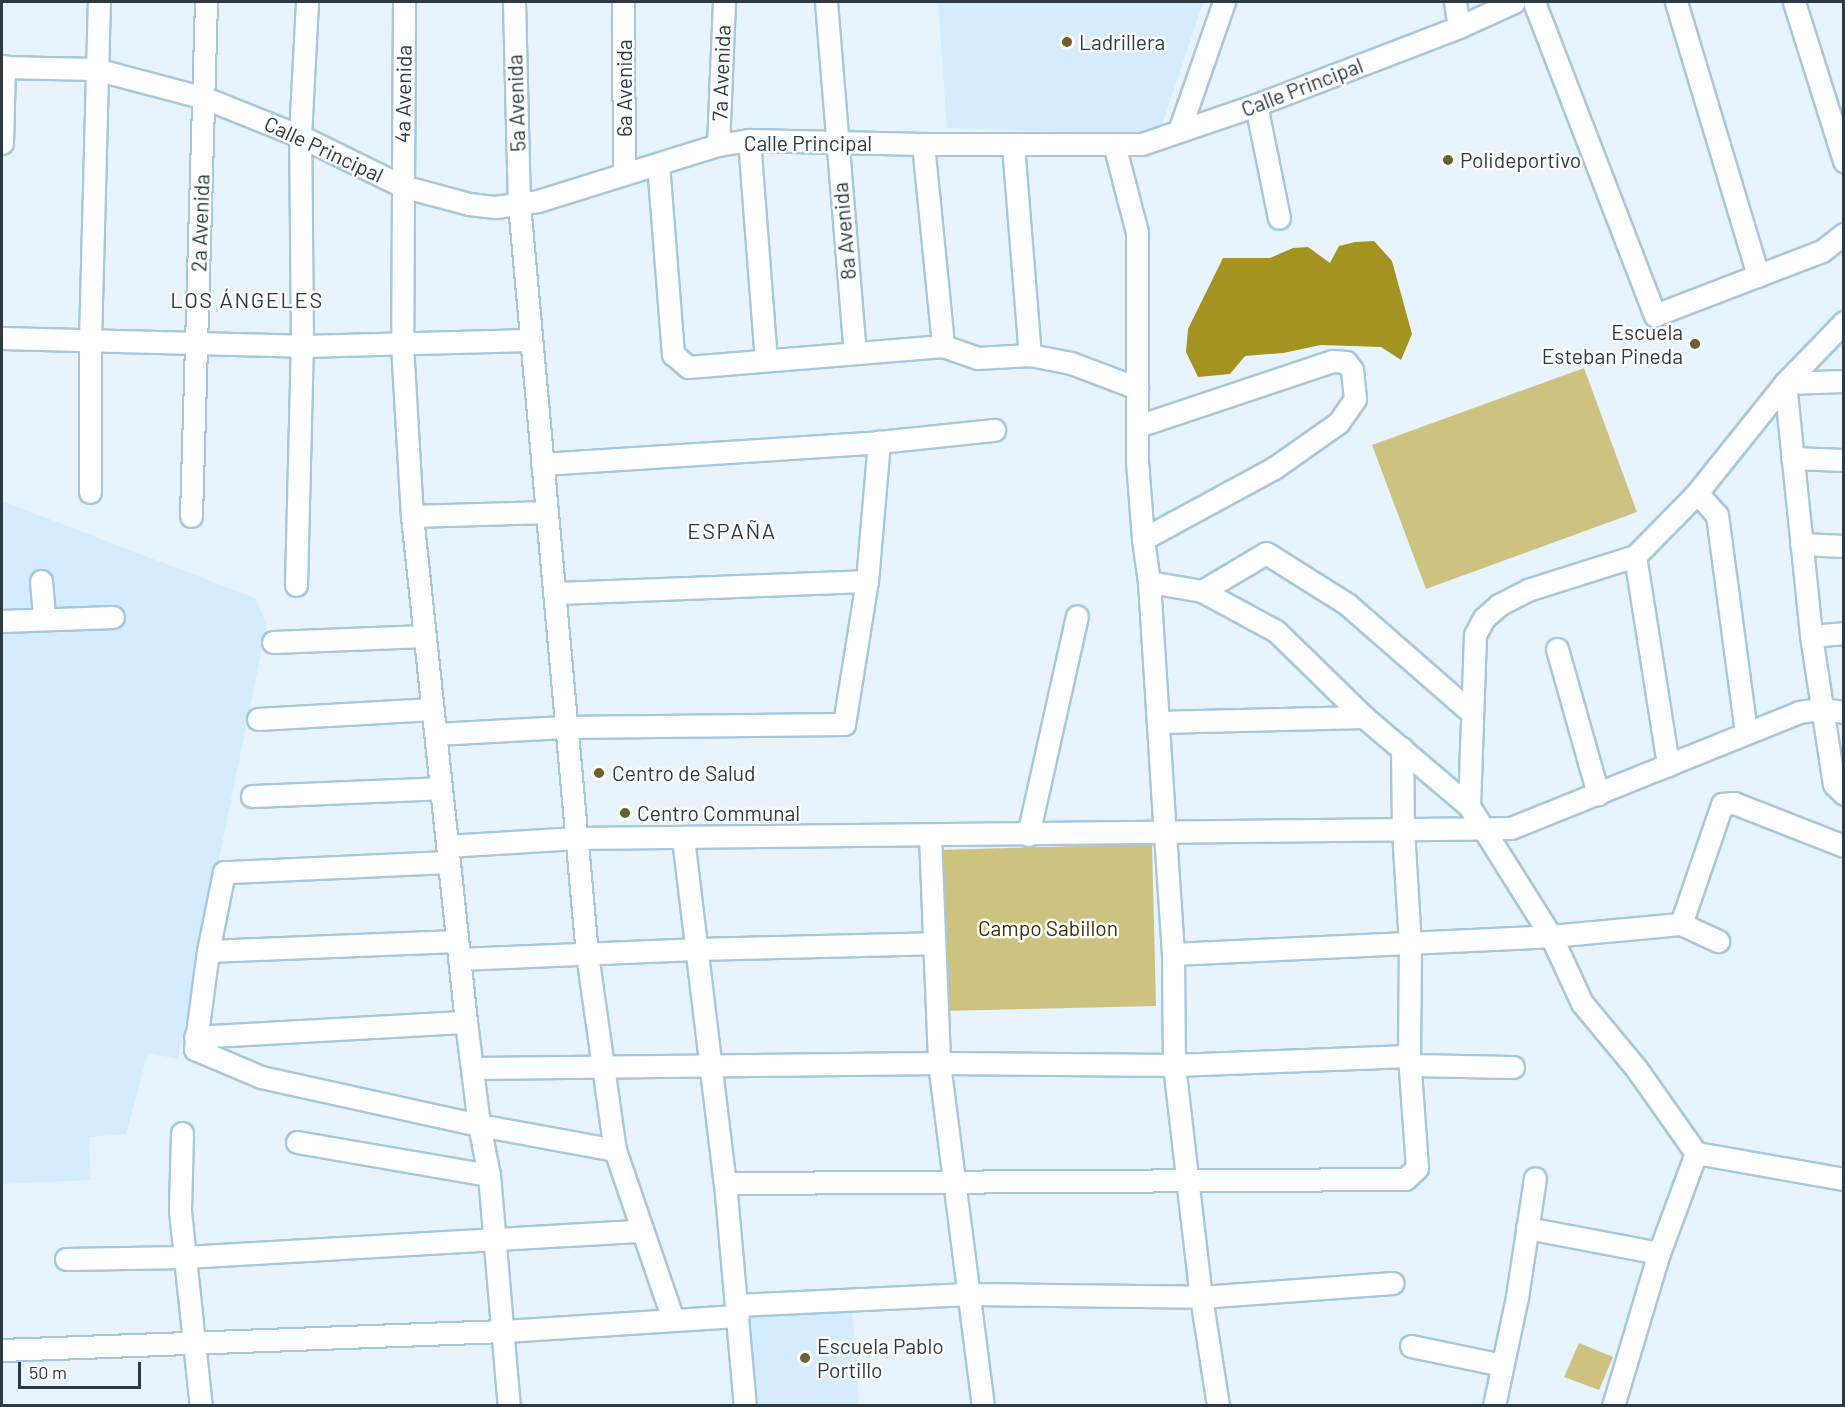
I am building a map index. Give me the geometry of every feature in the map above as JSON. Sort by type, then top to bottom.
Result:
[{"type":"street","points":[[90,492],[90,340],[95,69],[99,2]]},
{"type":"street","name":"2a Avenida","points":[[191,516],[205,98],[206,2]]},
{"type":"street","points":[[296,585],[302,346],[300,136],[308,2]]},
{"type":"street","name":"4a Avenida","points":[[404,2],[402,344],[412,516],[466,1022],[479,1125],[489,1175],[509,1406]]},
{"type":"street","name":"5a Avenida","points":[[514,2],[519,204],[555,593],[564,727],[587,954],[615,1150],[673,1319]]},
{"type":"street","name":"6a Avenida","points":[[623,2],[624,174]]},
{"type":"street","name":"7a Avenida","points":[[718,145],[724,2]]},
{"type":"street","name":"8a Avenida","points":[[826,2],[855,353]]},
{"type":"street","points":[[1179,131],[1224,2]]},
{"type":"street","points":[[1455,2],[1459,27]]},
{"type":"street","name":"Calle Principal","points":[[3,66],[95,69],[205,98],[300,136],[402,186],[469,204],[495,207],[519,204],[718,145],[749,140],[1013,145],[1142,144],[1256,105],[1459,27],[1514,2]]},
{"type":"street","points":[[1534,2],[1655,315],[1822,251],[1844,234]]},
{"type":"street","points":[[1676,2],[1758,276]]},
{"type":"street","points":[[1794,2],[1844,161]]},
{"type":"street","points":[[2,143],[3,66]]},
{"type":"street","points":[[1256,105],[1279,218]]},
{"type":"street","points":[[749,140],[766,360]]},
{"type":"street","points":[[923,144],[943,345]]},
{"type":"street","points":[[1114,144],[1137,232],[1137,388],[1143,539],[1149,582],[1173,954],[1174,1065],[1202,1297],[1218,1406]]},
{"type":"street","points":[[1013,145],[1030,355]]},
{"type":"street","points":[[658,164],[673,354],[688,367],[943,345],[977,357],[1030,355],[1071,363],[1137,388]]},
{"type":"street","points":[[1469,806],[1475,635],[1484,618],[1498,604],[1528,590],[1635,556],[1697,494],[1785,383],[1844,321]]},
{"type":"street","points":[[2,338],[302,346],[531,340]]},
{"type":"street","points":[[1138,426],[1332,361],[1346,362],[1352,370],[1355,399],[1338,423],[1274,468],[1143,539]]},
{"type":"street","points":[[1785,383],[1844,381]]},
{"type":"street","points":[[1785,383],[1811,636],[1821,709],[1834,784],[1844,794]]},
{"type":"street","points":[[543,464],[879,442],[994,430]]},
{"type":"street","points":[[436,734],[564,727],[844,724],[867,581],[879,442]]},
{"type":"street","points":[[1792,458],[1844,460]]},
{"type":"street","points":[[1697,494],[1717,515],[1746,733]]},
{"type":"street","points":[[412,516],[547,512]]},
{"type":"street","points":[[1801,544],[1844,546]]},
{"type":"street","points":[[1202,591],[1266,553],[1347,604],[1471,712]]},
{"type":"street","points":[[1635,556],[1668,765]]},
{"type":"street","points":[[41,581],[44,619]]},
{"type":"street","points":[[555,593],[867,581]]},
{"type":"street","points":[[1149,582],[1202,591],[1276,631],[1364,717],[1469,806],[1551,936],[1582,1003],[1636,1068],[1696,1153],[1844,1179]]},
{"type":"street","points":[[1028,835],[1077,616]]},
{"type":"street","points":[[2,621],[113,617]]},
{"type":"street","points":[[1811,636],[1844,633]]},
{"type":"street","points":[[273,642],[425,636]]},
{"type":"street","points":[[1557,649],[1598,794]]},
{"type":"street","points":[[258,718],[433,709]]},
{"type":"street","points":[[615,1150],[479,1125],[261,1077],[195,1049],[208,951],[224,872],[448,854],[577,838],[1028,835],[1511,828],[1799,712],[1821,709],[1844,712]]},
{"type":"street","points":[[1158,722],[1364,717]]},
{"type":"street","points":[[725,1184],[1405,1179],[1417,1168],[1410,1060],[1410,943],[1403,830],[1402,748]]},
{"type":"street","points":[[252,796],[441,788]]},
{"type":"street","points":[[1681,924],[1722,804],[1734,803],[1844,846]]},
{"type":"street","points":[[930,836],[939,1063],[983,1406]]},
{"type":"street","points":[[683,838],[725,1184],[745,1406]]},
{"type":"street","points":[[1173,954],[1551,936],[1681,924],[1718,941]]},
{"type":"street","points":[[208,951],[458,950],[587,954],[933,943]]},
{"type":"street","points":[[195,1037],[466,1022]]},
{"type":"street","points":[[473,1068],[605,1069],[711,1064],[939,1063],[1174,1065],[1410,1060],[1513,1067]]},
{"type":"street","points":[[182,1133],[180,1211],[201,1406]]},
{"type":"street","points":[[297,1142],[489,1175]]},
{"type":"street","points":[[1613,1406],[1659,1253],[1696,1153]]},
{"type":"street","points":[[1494,1406],[1517,1297],[1535,1178]]},
{"type":"street","points":[[1527,1228],[1659,1253]]},
{"type":"street","points":[[66,1259],[185,1257],[641,1231]]},
{"type":"street","points":[[2,1350],[504,1331],[969,1294],[1202,1297],[1392,1283]]},
{"type":"street","points":[[1411,1346],[1502,1365]]},
{"type":"shaded area","points":[[938,2],[1203,2],[1162,125],[1138,134],[947,128]]},
{"type":"shaded area","points":[[1374,241],[1392,261],[1412,334],[1401,360],[1381,347],[1321,345],[1283,353],[1245,356],[1230,374],[1198,377],[1186,352],[1188,329],[1223,258],[1270,258],[1293,248],[1308,247],[1330,263],[1339,246]]},
{"type":"shaded area","points":[[2,501],[255,598],[267,624],[178,1059],[148,1053],[126,1134],[89,1137],[91,1180],[2,1184]]},
{"type":"shaded area","name":"Escuela Pablo Portillo","points":[[852,1306],[859,1405],[758,1405],[749,1311]]},
{"type":"green space","points":[[1584,368],[1637,512],[1426,589],[1372,445]]},
{"type":"green space","name":"Campo Sabillon","points":[[1152,844],[1156,1006],[943,1011],[939,850]]},
{"type":"green space","points":[[1579,1343],[1613,1357],[1599,1390],[1564,1377]]},
{"type":"place","name":"Ladrillera","points":[[1067,42]]},
{"type":"place","name":"Polideportivo","points":[[1448,160]]},
{"type":"place","name":"Escuela Esteban Pineda","points":[[1695,344]]},
{"type":"place","name":"Centro de Salud","points":[[599,773]]},
{"type":"place","name":"Centro Communal","points":[[625,813]]},
{"type":"place","name":"Escuela Pablo Portillo","points":[[805,1358]]},
{"type":"district","name":"LOS ÁNGELES","points":[[247,300]]},
{"type":"district","name":"ESPAÑA","points":[[732,531]]}]
